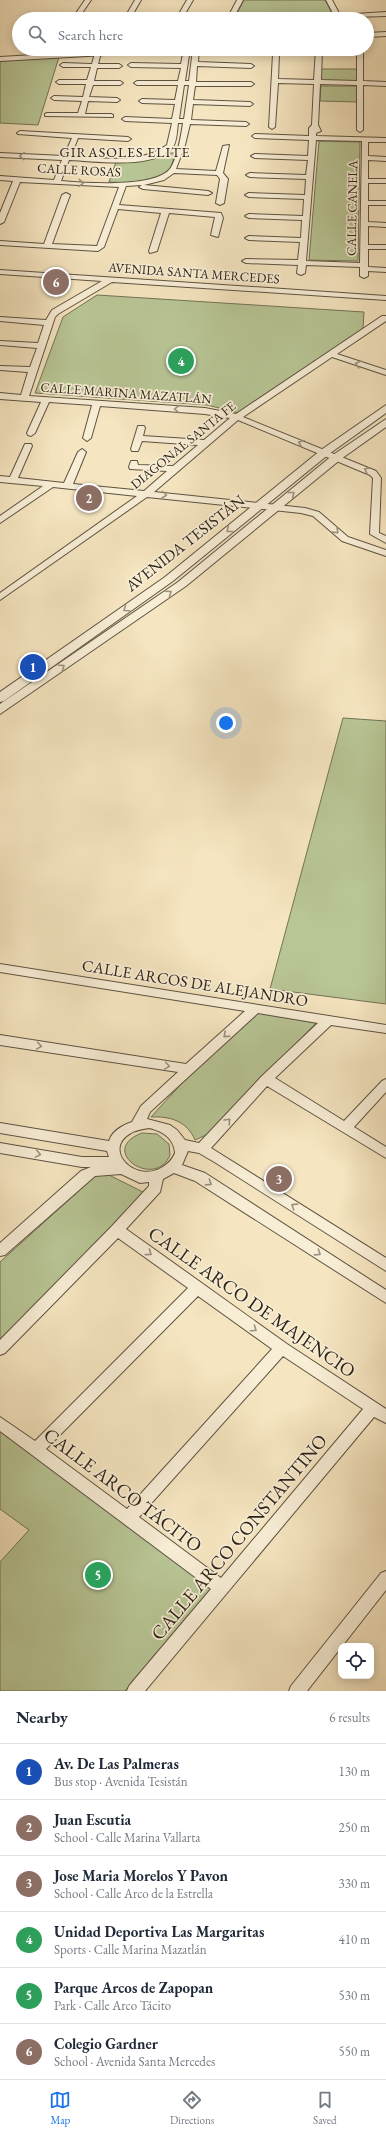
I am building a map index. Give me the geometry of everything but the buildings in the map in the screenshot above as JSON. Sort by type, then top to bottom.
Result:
[{"type":"street","points":[[80,12],[88,0]]},
{"type":"street","points":[[131,12],[138,0]]},
{"type":"street","points":[[184,12],[190,0]]},
{"type":"street","points":[[234,12],[240,0]]},
{"type":"street","points":[[329,0],[336,12]]},
{"type":"street","points":[[374,14],[386,14]]},
{"type":"street","points":[[374,35],[386,34]]},
{"type":"street","points":[[374,39],[386,38]]},
{"type":"street","points":[[0,53],[12,53]]},
{"type":"street","points":[[0,59],[23,56]]},
{"type":"street","points":[[81,116],[98,56]]},
{"type":"street","points":[[0,155],[123,161],[145,159],[160,154],[170,146],[176,121],[186,56]]},
{"type":"street","points":[[195,56],[186,122],[172,171],[219,173],[224,179],[220,203]]},
{"type":"street","points":[[272,127],[276,56]]},
{"type":"street","points":[[301,273],[311,158],[318,128],[315,125],[319,56]]},
{"type":"street","points":[[360,56],[360,130]]},
{"type":"street","points":[[194,64],[251,66]]},
{"type":"street","points":[[63,65],[119,66]]},
{"type":"street","points":[[131,65],[184,66]]},
{"type":"street","points":[[275,81],[386,84]]},
{"type":"street","points":[[59,82],[120,83]]},
{"type":"street","points":[[136,83],[250,84]]},
{"type":"street","points":[[54,98],[117,100]]},
{"type":"street","points":[[142,101],[179,102]]},
{"type":"street","points":[[189,102],[250,104]]},
{"type":"street","points":[[47,115],[111,116]]},
{"type":"street","points":[[125,119],[246,124]]},
{"type":"street","points":[[20,133],[128,139]]},
{"type":"street","points":[[57,182],[76,136]]},
{"type":"street","points":[[255,136],[314,140],[386,140]]},
{"type":"street","name":"CALLE CANELA","points":[[364,270],[365,140]]},
{"type":"street","points":[[219,173],[227,146]]},
{"type":"street","points":[[255,156],[311,158]]},
{"type":"street","points":[[364,158],[386,159]]},
{"type":"street","name":"CALLE ROSAS","points":[[0,178],[139,185],[157,181],[172,171]]},
{"type":"street","points":[[250,175],[310,177]]},
{"type":"street","points":[[0,222],[18,179]]},
{"type":"street","points":[[364,181],[386,181]]},
{"type":"street","points":[[0,243],[95,249],[103,244],[123,185]]},
{"type":"street","points":[[139,185],[147,189],[208,193]]},
{"type":"street","points":[[47,246],[66,195]]},
{"type":"street","points":[[249,195],[308,197]]},
{"type":"street","points":[[364,203],[386,203]]},
{"type":"street","points":[[115,206],[213,214],[219,218],[215,235]]},
{"type":"street","points":[[153,251],[166,210]]},
{"type":"street","points":[[249,216],[306,218]]},
{"type":"street","points":[[364,224],[386,225]]},
{"type":"street","points":[[249,238],[304,240]]},
{"type":"street","points":[[364,247],[386,247]]},
{"type":"street","points":[[246,261],[302,263],[364,270],[386,270]]},
{"type":"street","name":"AVENIDA SANTA MERCEDES","points":[[0,272],[386,298]]},
{"type":"street","points":[[24,398],[48,323],[55,312],[111,279]]},
{"type":"street","name":"DIAGONAL SANTA FE","points":[[0,597],[147,492],[237,417],[385,318]]},
{"type":"street","points":[[0,319],[48,323]]},
{"type":"street","points":[[0,344],[41,346]]},
{"type":"street","points":[[330,354],[386,374]]},
{"type":"street","points":[[0,368],[34,370]]},
{"type":"street","name":"CALLE MARINA MAZATLÁN","points":[[0,396],[205,410],[237,417],[367,469],[377,478],[374,524],[376,534],[384,539]]},
{"type":"street","points":[[31,434],[46,400]]},
{"type":"street","points":[[87,438],[97,403]]},
{"type":"street","name":"AVENIDA TESISTÁN","points":[[2,703],[169,578],[325,452],[386,408]]},
{"type":"street","name":"AVENIDA TESISTÁN","points":[[2,703],[182,584],[338,457],[386,422]]},
{"type":"street","points":[[135,449],[141,428]]},
{"type":"street","points":[[138,438],[206,443]]},
{"type":"street","points":[[13,480],[28,446]]},
{"type":"street","points":[[68,485],[82,452]]},
{"type":"street","points":[[134,463],[133,467],[174,469]]},
{"type":"street","points":[[0,479],[147,492],[302,510],[316,514],[345,539],[386,553]]},
{"type":"street","points":[[0,520],[52,484]]},
{"type":"street","points":[[369,548],[384,539]]},
{"type":"street","name":"CALLE ARCOS DE ALEJANDRO","points":[[0,968],[386,1029]]},
{"type":"street","points":[[138,1124],[145,1109],[255,1009]]},
{"type":"street","points":[[202,1149],[266,1079],[328,1020]]},
{"type":"street","points":[[0,1040],[188,1069]]},
{"type":"street","points":[[266,1079],[386,1153]]},
{"type":"street","points":[[345,1128],[386,1084]]},
{"type":"street","points":[[0,1148],[82,1162],[119,1165],[132,1175],[145,1178],[158,1176],[174,1167],[180,1156],[180,1144],[176,1136],[159,1125],[148,1123],[138,1124],[126,1129],[117,1137],[113,1147],[119,1165]]},
{"type":"street","points":[[0,1128],[113,1147]]},
{"type":"street","points":[[180,1144],[202,1149],[221,1159],[386,1265]]},
{"type":"street","points":[[3,1244],[86,1175],[95,1170],[119,1165]]},
{"type":"street","points":[[174,1167],[200,1177],[386,1297]]},
{"type":"street","points":[[0,1349],[117,1230],[155,1188],[158,1176]]},
{"type":"street","name":"CALLE ARCO DE MAJENCIO","points":[[117,1230],[282,1348],[386,1417]]},
{"type":"street","points":[[36,1450],[197,1288]]},
{"type":"street","points":[[128,1519],[282,1348]]},
{"type":"street","name":"CALLE ARCO CONSTANTINO","points":[[135,1691],[373,1408]]},
{"type":"street","name":"CALLE ARCO TÁCITO","points":[[0,1423],[222,1588]]},
{"type":"street","points":[[297,1691],[386,1578]]},
{"type":"green space","points":[[244,0],[325,0],[331,12],[238,12]]},
{"type":"green space","points":[[59,57],[38,125],[0,123],[0,61]]},
{"type":"green space","points":[[320,69],[358,69],[358,82],[320,81]]},
{"type":"green space","points":[[321,86],[358,86],[358,102],[320,101]]},
{"type":"green space","points":[[319,141],[360,142],[358,261],[309,260]]},
{"type":"green space","points":[[163,153],[175,153],[169,171],[164,175],[141,182],[109,182],[116,162]]},
{"type":"green space","points":[[97,295],[364,312],[363,329],[239,413],[207,405],[35,393],[63,317]]},
{"type":"green space","points":[[343,718],[386,721],[386,1004],[270,989]]},
{"type":"green space","points":[[258,1013],[316,1023],[208,1134],[195,1140],[183,1124],[171,1119],[151,1117],[193,1071]]},
{"type":"green space","points":[[142,1133],[157,1134],[169,1144],[170,1155],[163,1165],[153,1169],[142,1168],[133,1164],[127,1157],[125,1149],[129,1140]]},
{"type":"green space","points":[[101,1171],[145,1193],[0,1341],[0,1262]]},
{"type":"green space","points":[[0,1428],[121,1522],[213,1588],[125,1691],[0,1691],[0,1562],[29,1530],[0,1509]]},
{"type":"place","name":"Colegio Gardner","points":[[56,282]]},
{"type":"place","name":"Unidad Deportiva Las Margaritas","points":[[181,361]]},
{"type":"place","name":"Juan Escutia","points":[[89,498]]},
{"type":"place","name":"Av. De Las Palmeras","points":[[33,667]]},
{"type":"place","name":"Jose Maria Morelos Y Pavon","points":[[279,1179]]},
{"type":"place","name":"Parque Arcos de Zapopan","points":[[98,1575]]},
{"type":"district","name":"GIRASOLES ELITE","points":[[125,152]]}]
